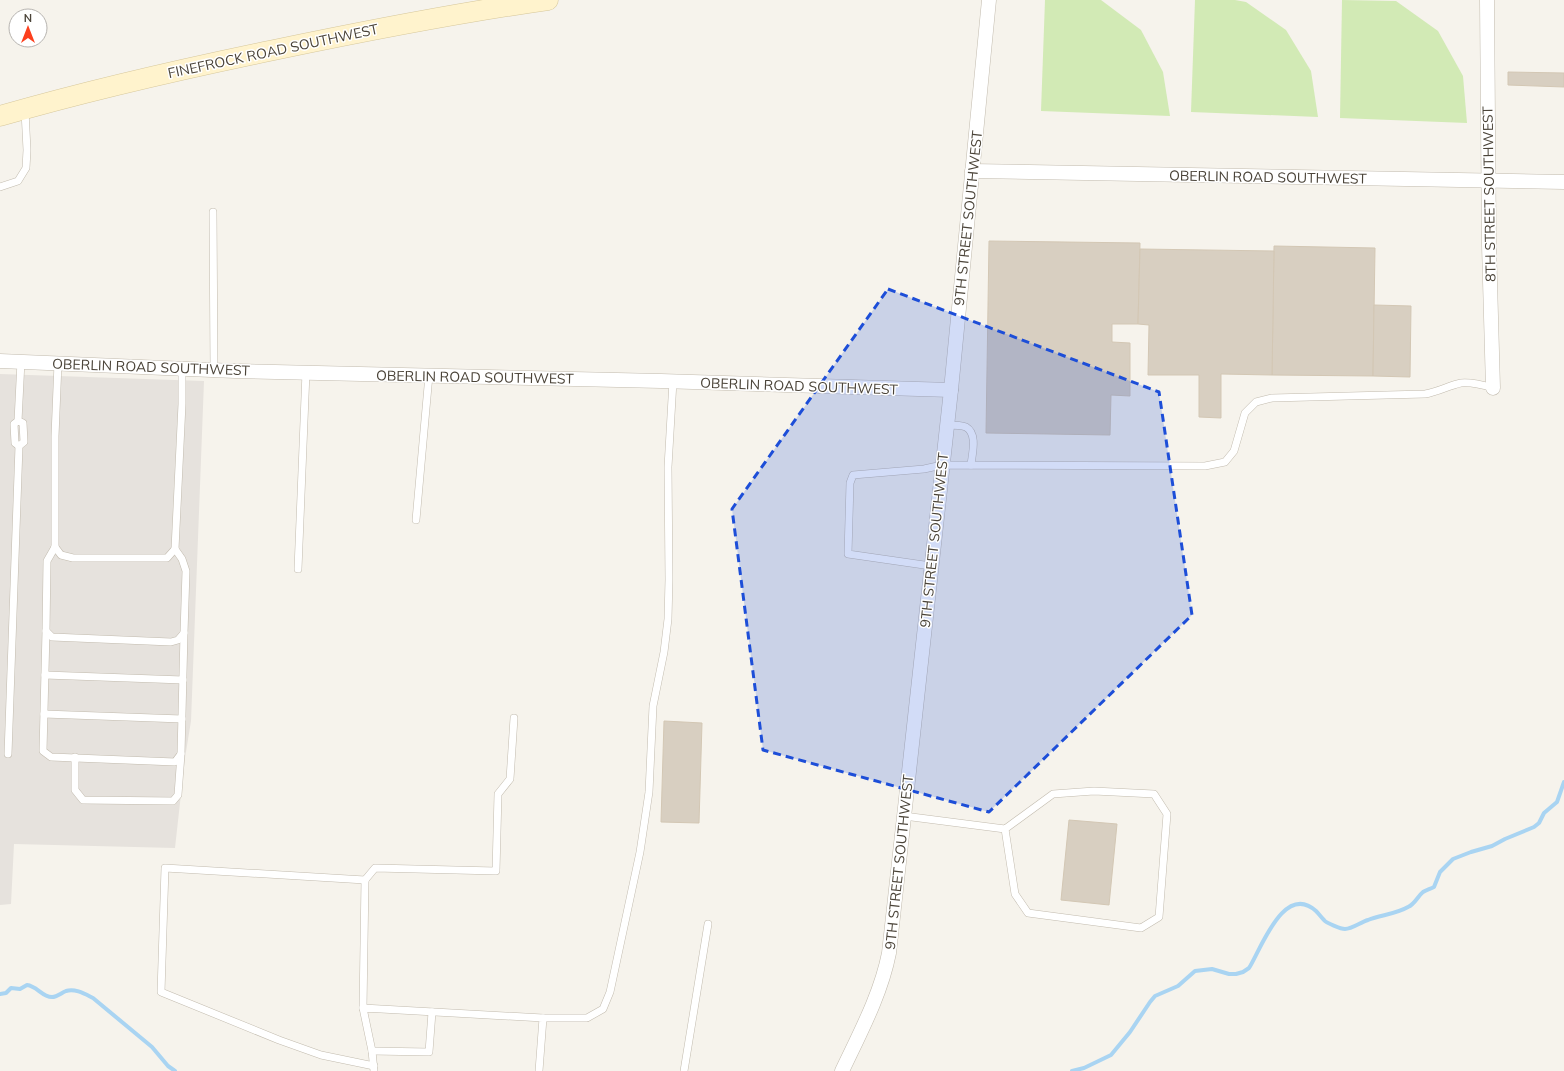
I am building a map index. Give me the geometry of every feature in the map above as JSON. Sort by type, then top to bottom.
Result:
[{"type":"main road","name":"FINEFROCK ROAD SOUTHWEST","points":[[0,116],[198,66],[338,36],[548,0]]},
{"type":"street","name":"9TH STREET SOUTHWEST","points":[[842,1071],[874,1001],[886,970],[889,953],[951,390],[989,0]]},
{"type":"street","name":"8TH STREET SOUTHWEST","points":[[1487,0],[1488,180],[1493,388]]},
{"type":"street","name":"OBERLIN ROAD SOUTHWEST","points":[[972,171],[1564,182]]},
{"type":"street","name":"OBERLIN ROAD SOUTHWEST","points":[[0,362],[21,361],[214,370],[951,390]]},
{"type":"lane","points":[[0,187],[18,181],[26,168],[27,150],[25,109]]},
{"type":"lane","points":[[213,212],[214,370]]},
{"type":"lane","points":[[8,754],[20,446],[14,443],[14,424],[18,421],[21,361]]},
{"type":"lane","points":[[58,363],[55,436],[55,547],[47,561],[42,751],[51,756],[175,762],[181,754]]},
{"type":"lane","points":[[75,757],[74,790],[83,800],[173,801],[178,796],[181,754],[186,571],[182,559],[175,549],[182,404],[182,368]]},
{"type":"lane","points":[[298,569],[306,372]]},
{"type":"lane","points":[[416,520],[429,375]]},
{"type":"lane","points":[[363,1008],[543,1018],[587,1018],[603,1009],[610,992],[640,852],[649,792],[653,706],[664,652],[668,619],[670,579],[668,467],[673,382]]},
{"type":"lane","points":[[931,566],[848,554],[850,483],[853,475],[924,469],[942,465],[1205,466],[1224,462],[1234,451],[1245,413],[1256,402],[1272,398],[1425,394],[1436,392],[1460,383],[1472,383],[1493,388]]},
{"type":"lane","points":[[947,424],[965,427],[971,432],[973,438],[971,466]]},
{"type":"lane","points":[[55,547],[61,555],[73,558],[167,558],[175,549]]},
{"type":"lane","points":[[46,631],[52,637],[171,642],[178,640],[184,633]]},
{"type":"lane","points":[[45,675],[183,680]]},
{"type":"lane","points":[[44,714],[182,719]]},
{"type":"lane","points":[[365,880],[164,868],[161,992],[279,1040],[314,1052],[374,1068],[363,1008],[365,880],[376,868],[496,871],[498,794],[510,779],[514,718]]},
{"type":"lane","points":[[904,816],[1005,829],[1053,794],[1094,791],[1154,794],[1167,814],[1159,917],[1141,928],[1028,913],[1015,894],[1005,829]]},
{"type":"lane","points":[[684,1071],[708,924]]},
{"type":"lane","points":[[372,1051],[429,1052],[432,1012]]},
{"type":"lane","points":[[539,1071],[543,1018]]},
{"type":"highlighted area","points":[[888,289],[1159,392],[1192,615],[989,812],[763,750],[732,509]]},
{"type":"shaded area","points":[[0,374],[204,381],[191,721],[185,758],[175,848],[14,844],[11,904],[0,905]]},
{"type":"green space","points":[[1045,0],[1101,0],[1141,30],[1163,72],[1170,116],[1041,111]]},
{"type":"green space","points":[[1195,0],[1235,0],[1246,2],[1286,30],[1311,71],[1318,117],[1191,112]]},
{"type":"green space","points":[[1342,0],[1396,1],[1438,31],[1463,76],[1467,123],[1340,118]]},
{"type":"building","points":[[1508,72],[1564,73],[1564,87],[1508,85]]},
{"type":"building","points":[[989,241],[1140,243],[1138,324],[1112,324],[1112,342],[1130,343],[1130,396],[1111,395],[1110,435],[986,433]]},
{"type":"building","points":[[1274,246],[1375,248],[1373,376],[1272,375]]},
{"type":"building","points":[[1140,249],[1274,251],[1272,375],[1221,374],[1221,418],[1199,417],[1199,375],[1148,375],[1149,325],[1138,324]]},
{"type":"building","points":[[1374,305],[1411,306],[1410,377],[1373,376]]},
{"type":"building","points":[[664,721],[702,723],[699,823],[661,822]]},
{"type":"building","points":[[1069,820],[1117,824],[1109,905],[1061,900]]},
{"type":"waterway","points":[[1072,1071],[1084,1068],[1111,1055],[1130,1032],[1155,996],[1178,986],[1195,971],[1212,969],[1229,974],[1236,974],[1249,968],[1275,922],[1284,911],[1294,905],[1304,904],[1316,911],[1328,923],[1345,929],[1410,906],[1423,892],[1434,887],[1440,872],[1453,859],[1492,846],[1534,827],[1539,823],[1544,813],[1557,802],[1564,782]]},
{"type":"waterway","points":[[0,994],[6,993],[11,988],[20,989],[27,985],[34,987],[48,997],[56,996],[69,990],[83,993],[93,998],[152,1047],[168,1066],[175,1071]]}]
